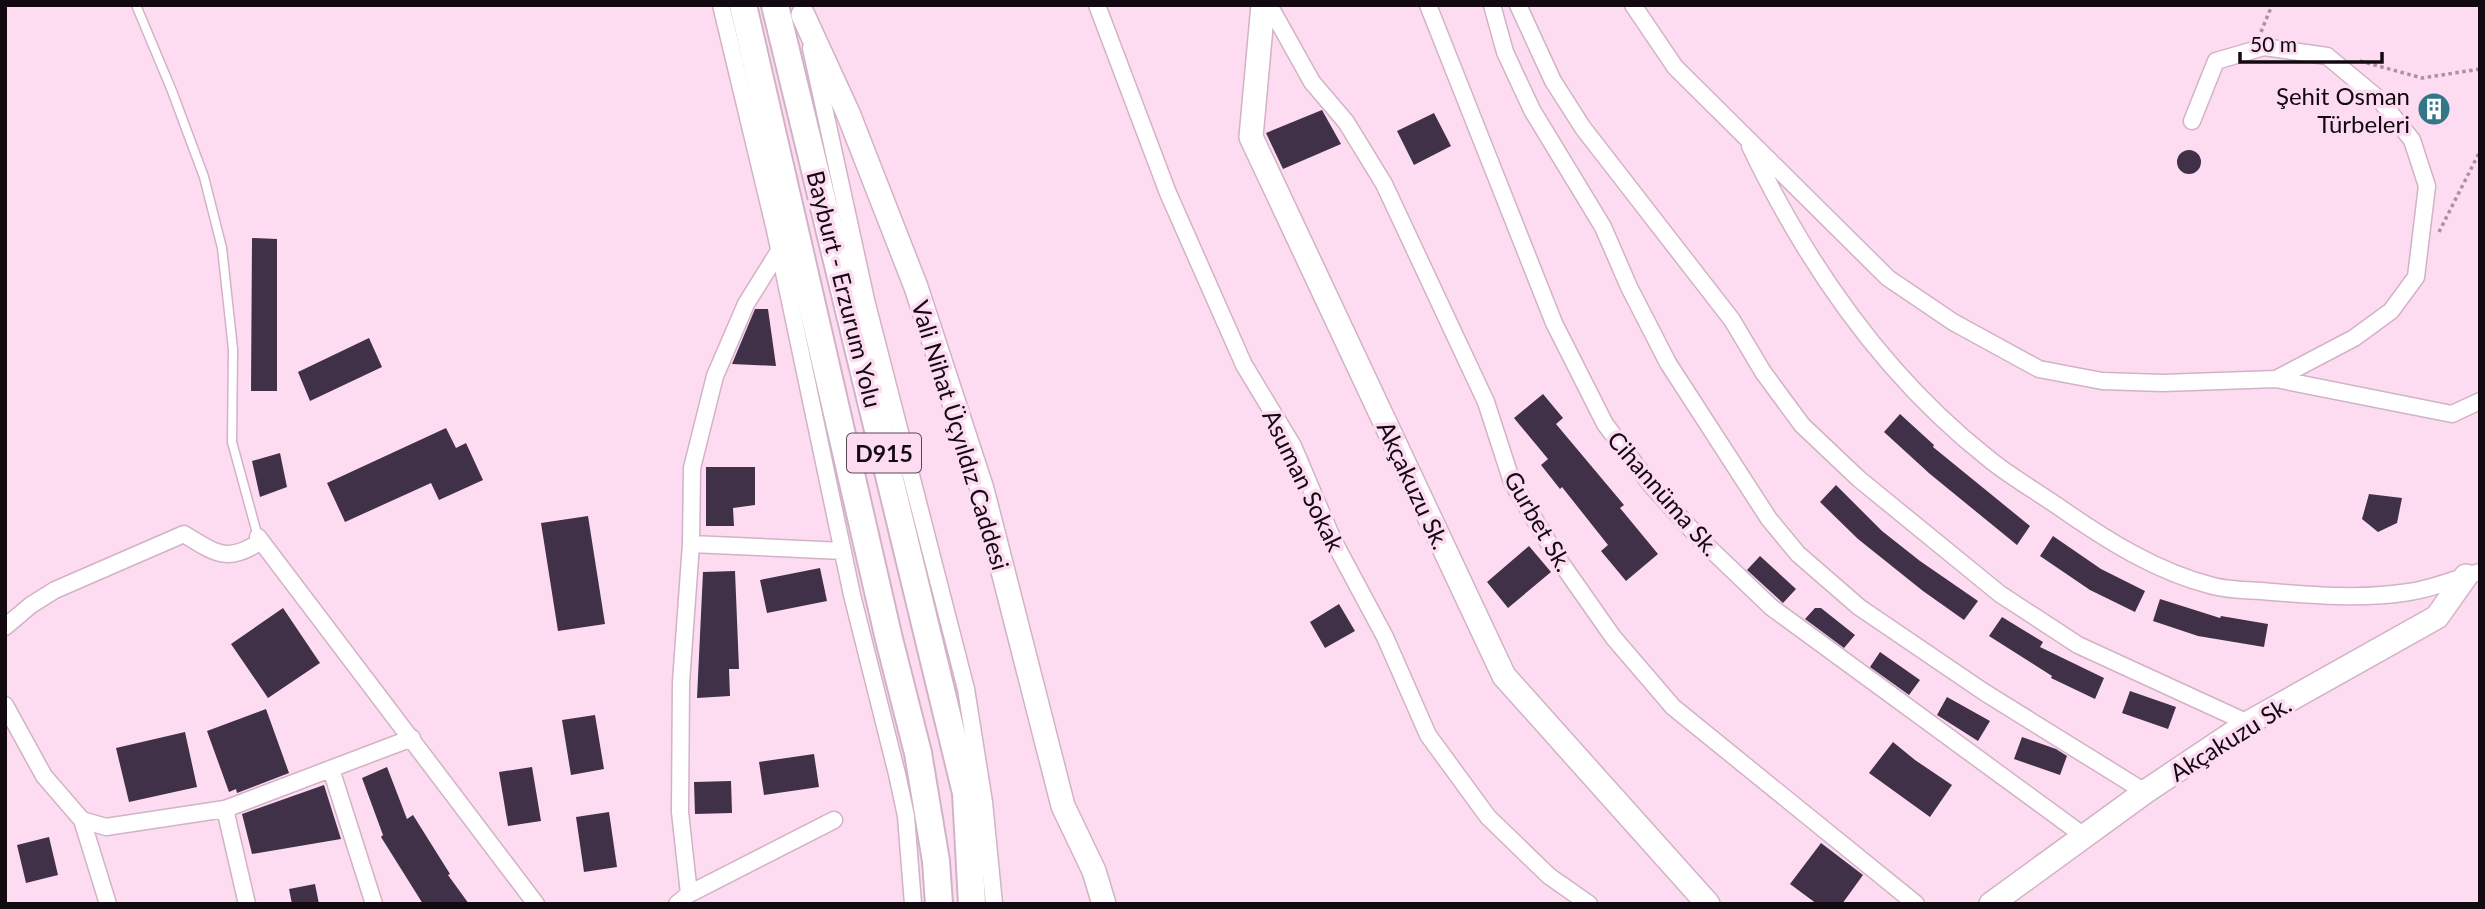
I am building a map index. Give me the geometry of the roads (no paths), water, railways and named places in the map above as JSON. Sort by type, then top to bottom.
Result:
[{"type":"highway","name":"Bayburt - Erzurum Yolu","points":[[743,5],[889,639],[918,753],[936,861],[939,904]]},
{"type":"highway","name":"Bayburt - Erzurum Yolu","points":[[775,5],[966,793],[972,904]]},
{"type":"main road","name":"Akçakuzu Sk.","points":[[1263,5],[1251,137],[1504,676],[1708,904]]},
{"type":"main road","name":"Vali Nihat Üçyıldız Caddesi","points":[[803,10],[848,113],[916,287],[982,488],[1063,806],[1094,871],[1104,904]]},
{"type":"main road","name":"Akçakuzu Sk.","points":[[1991,904],[2145,792],[2248,723],[2437,617],[2473,574]]},
{"type":"street","points":[[721,5],[779,251],[852,596],[888,733],[906,816],[913,904]]},
{"type":"street","name":"Asuman Sokak","points":[[1097,5],[1168,193],[1244,365],[1293,446],[1333,540],[1385,637],[1428,735],[1488,817],[1549,876],[1589,904]]},
{"type":"street","name":"Gurbet Sk.","points":[[1269,5],[1312,82],[1346,122],[1384,184],[1486,402],[1513,482],[1559,560],[1613,637],[1673,707],[1916,904]]},
{"type":"street","name":"Cihannüma Sk.","points":[[1428,5],[1554,323],[1605,424],[1651,485],[1701,540],[1771,607],[2084,836]]},
{"type":"street","points":[[1492,5],[1505,52],[1532,110],[1603,227],[1668,363],[1776,528],[1798,554],[1859,607],[1984,692],[2145,792]]},
{"type":"street","points":[[1518,5],[1553,81],[1583,128],[1732,320],[1763,372],[1802,425],[1859,479],[2000,594],[2078,645],[2248,723]]},
{"type":"street","points":[[1633,5],[1675,67],[1888,278],[1954,323],[2039,369],[2102,381],[2164,383],[2276,379],[2452,414],[2480,401]]},
{"type":"street","points":[[803,10],[866,300],[966,689],[984,802],[994,904]]},
{"type":"street","points":[[2192,121],[2216,61],[2264,47],[2327,56],[2380,100],[2412,140],[2427,186],[2417,277],[2391,311],[2354,338],[2276,379]]},
{"type":"street","points":[[1744,135],[1772,191],[1825,280],[1874,345],[1930,407],[1990,460],[2145,562],[2214,587],[2323,595],[2371,596],[2411,592],[2473,574]]},
{"type":"street","points":[[779,251],[746,304],[715,376],[692,468],[691,544],[681,682],[680,812],[683,899],[834,820]]},
{"type":"street","points":[[5,626],[55,590],[184,534],[219,555],[241,553],[259,539],[536,904]]},
{"type":"street","points":[[691,544],[843,551]]},
{"type":"street","points":[[5,705],[44,776],[82,820],[108,904]]},
{"type":"street","points":[[82,820],[106,827],[225,809],[412,738]]},
{"type":"street","points":[[331,769],[374,904]]},
{"type":"street","points":[[225,809],[247,904]]},
{"type":"lane","points":[[136,5],[204,177],[222,248],[233,349],[232,442],[259,539]]},
{"type":"place","name":"Şehit Osman Türbeleri","points":[[2434,109]]}]
